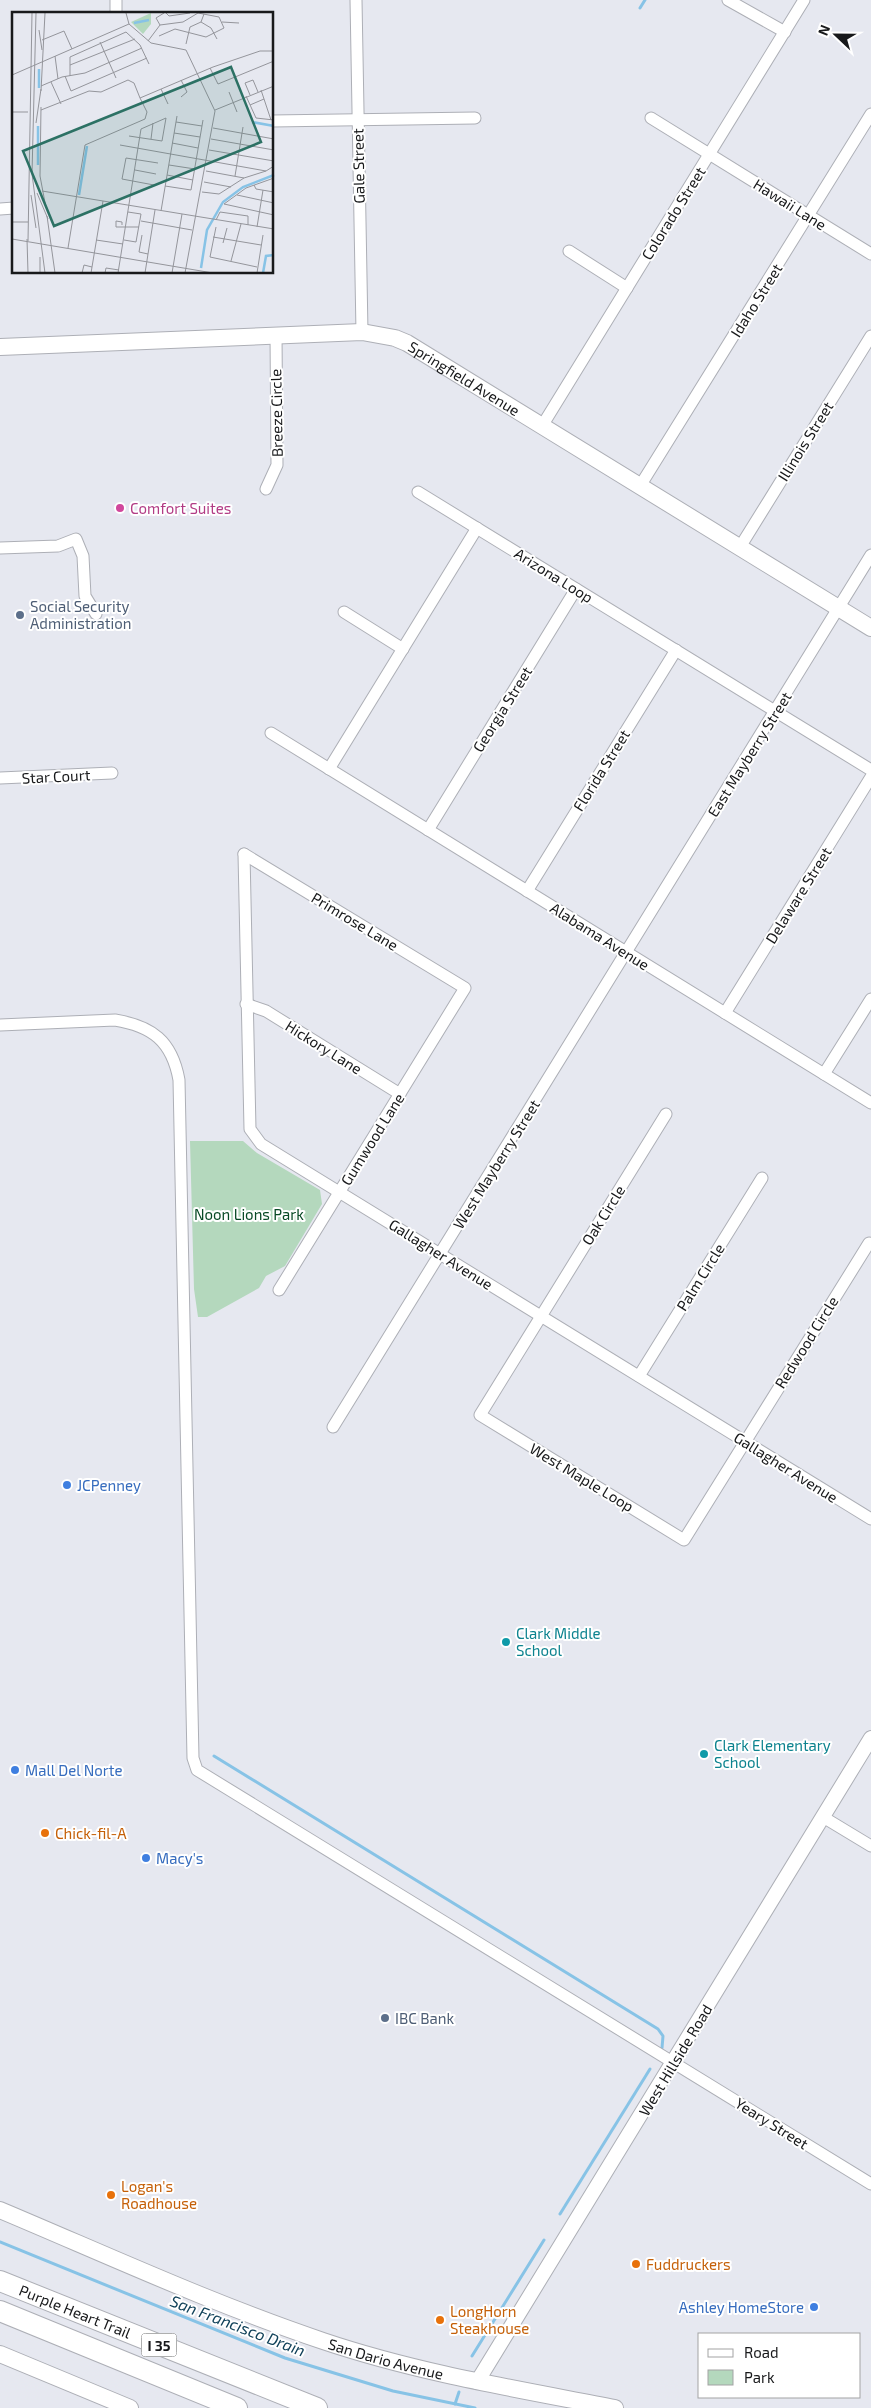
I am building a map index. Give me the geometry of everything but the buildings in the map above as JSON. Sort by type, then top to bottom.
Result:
[{"type":"highway","name":"Purple Heart Trail","points":[[0,2281],[318,2408]]},
{"type":"highway","name":"Purple Heart Trail","points":[[0,2311],[237,2408]]},
{"type":"main road","name":"Springfield Avenue","points":[[0,347],[276,334],[362,332],[395,338],[407,343],[871,628]]},
{"type":"main road","name":"San Dario Avenue","points":[[0,2210],[289,2329],[379,2358],[477,2382],[615,2408]]},
{"type":"main road","points":[[0,2354],[130,2408]]},
{"type":"street","name":"Gale Street","points":[[356,0],[362,332]]},
{"type":"street","points":[[728,0],[785,32]]},
{"type":"street","name":"Colorado Street","points":[[542,426],[804,0]]},
{"type":"street","name":"Idaho Street","points":[[640,486],[871,114]]},
{"type":"street","points":[[274,121],[475,118]]},
{"type":"street","name":"Hawaii Lane","points":[[651,118],[871,254]]},
{"type":"street","points":[[568,251],[627,288]]},
{"type":"street","name":"Breeze Circle","points":[[266,489],[277,465],[276,334]]},
{"type":"street","name":"Illinois Street","points":[[740,547],[871,336]]},
{"type":"street","name":"Arizona Loop","points":[[418,492],[871,770]]},
{"type":"street","points":[[328,769],[477,528]]},
{"type":"street","points":[[0,548],[58,546],[76,539],[83,556],[85,596],[96,614]]},
{"type":"street","name":"East Mayberry Street","points":[[626,952],[871,555]]},
{"type":"street","name":"Georgia Street","points":[[428,830],[576,589]]},
{"type":"street","points":[[344,612],[403,649]]},
{"type":"street","name":"Florida Street","points":[[527,891],[676,650]]},
{"type":"street","name":"Alabama Avenue","points":[[272,733],[871,1103]]},
{"type":"street","name":"Star Court","points":[[0,778],[112,773]]},
{"type":"street","name":"Delaware Street","points":[[725,1013],[871,777]]},
{"type":"street","name":"Primrose Lane","points":[[244,854],[465,988]]},
{"type":"street","name":"Gallagher Avenue","points":[[244,854],[250,1129],[254,1137],[261,1144],[871,1519]]},
{"type":"street","name":"West Mayberry Street","points":[[333,1427],[626,952]]},
{"type":"street","name":"Gumwood Lane","points":[[279,1290],[465,988]]},
{"type":"street","points":[[824,1074],[871,999]]},
{"type":"street","name":"Hickory Lane","points":[[246,1004],[266,1011],[400,1094]]},
{"type":"street","name":"Yeary Street","points":[[0,1025],[114,1020],[130,1022],[151,1031],[158,1037],[172,1054],[177,1067],[179,1080],[193,1758],[197,1770],[871,2184]]},
{"type":"street","name":"Oak Circle","points":[[541,1316],[666,1114]]},
{"type":"street","name":"Palm Circle","points":[[639,1376],[762,1178]]},
{"type":"street","name":"Redwood Circle","points":[[744,1441],[869,1243]]},
{"type":"street","name":"West Maple Loop","points":[[541,1316],[480,1416],[684,1540],[744,1441]]},
{"type":"street","name":"West Hillside Road","points":[[477,2382],[871,1738]]},
{"type":"street","points":[[823,1817],[871,1846]]},
{"type":"green space","name":"Noon Lions Park","points":[[190,1141],[243,1141],[257,1153],[320,1190],[322,1204],[285,1266],[266,1276],[259,1288],[207,1317],[198,1317],[194,1289]]},
{"type":"waterway","points":[[640,8],[645,0]]},
{"type":"waterway","points":[[214,1756],[658,2029],[663,2036],[662,2048]]},
{"type":"waterway","points":[[560,2214],[650,2069]]},
{"type":"waterway","points":[[472,2356],[544,2240]]},
{"type":"waterway","name":"San Francisco Drain","points":[[0,2242],[285,2358],[393,2391],[475,2408]]},
{"type":"waterway","points":[[455,2404],[459,2392]]},
{"type":"place","name":"Comfort Suites","points":[[120,508]]},
{"type":"place","name":"Social Security Administration","points":[[20,615]]},
{"type":"place","name":"JCPenney","points":[[67,1485]]},
{"type":"place","name":"Clark Middle School","points":[[506,1642]]},
{"type":"place","name":"Clark Elementary School","points":[[704,1754]]},
{"type":"place","name":"Mall Del Norte","points":[[15,1770]]},
{"type":"place","name":"Chick-fil-A","points":[[45,1833]]},
{"type":"place","name":"Macy's","points":[[146,1858]]},
{"type":"place","name":"IBC Bank","points":[[385,2018]]},
{"type":"place","name":"Logan's Roadhouse","points":[[111,2195]]},
{"type":"place","name":"Fuddruckers","points":[[636,2264]]},
{"type":"place","name":"Ashley HomeStore","points":[[814,2307]]},
{"type":"place","name":"LongHorn Steakhouse","points":[[440,2320]]}]
